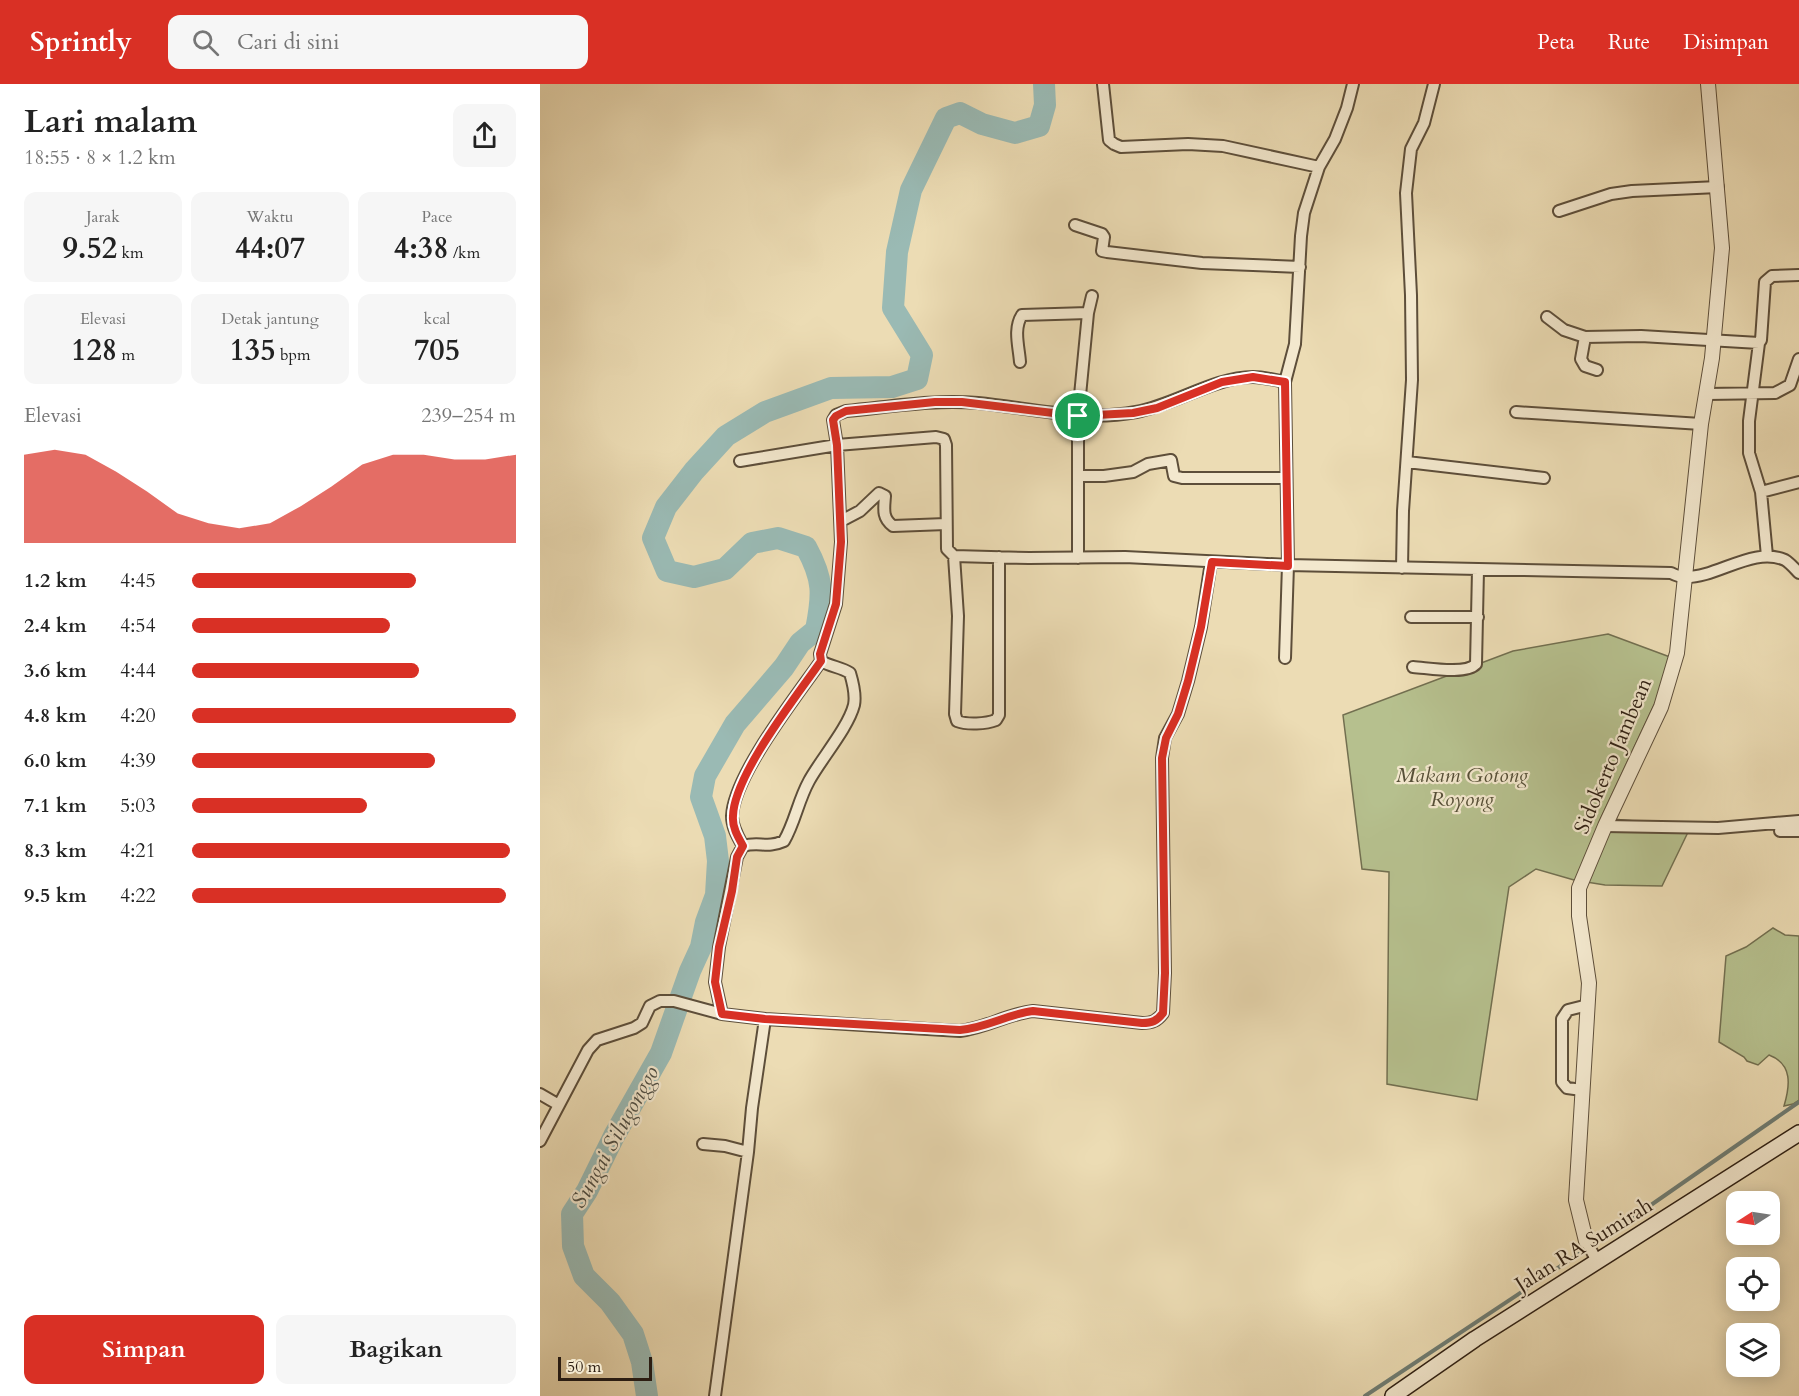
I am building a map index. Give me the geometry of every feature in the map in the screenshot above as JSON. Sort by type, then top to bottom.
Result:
[{"type":"main road","name":"Jalan RA Sumirah","points":[[1393,1396],[1595,1257],[1799,1133]]},
{"type":"street","points":[[1103,84],[1110,140],[1121,147],[1188,144],[1223,146],[1319,166]]},
{"type":"street","points":[[1285,658],[1288,566],[1285,382],[1295,344],[1304,213],[1319,166],[1335,139],[1347,108],[1353,84]]},
{"type":"street","points":[[1402,568],[1412,358],[1406,193],[1411,149],[1424,123],[1434,84]]},
{"type":"street","name":"Sidokerto Jambean","points":[[1595,1257],[1586,1240],[1576,1200],[1589,983],[1579,916],[1579,888],[1605,826],[1661,707],[1677,653],[1722,248],[1708,84]]},
{"type":"street","points":[[1559,211],[1611,194],[1632,190],[1718,188]]},
{"type":"street","points":[[1075,225],[1102,234],[1104,237],[1101,248],[1102,251],[1107,252],[1202,263],[1300,267]]},
{"type":"street","points":[[1767,556],[1761,492],[1749,453],[1749,421],[1758,344],[1761,340],[1765,282],[1772,276],[1799,275]]},
{"type":"street","points":[[1078,558],[1078,416],[1088,312],[1092,296]]},
{"type":"street","points":[[1020,362],[1017,330],[1022,315],[1088,312]]},
{"type":"street","points":[[1547,317],[1564,330],[1585,337],[1641,336],[1713,339],[1758,344]]},
{"type":"street","points":[[1585,337],[1581,359],[1585,366],[1597,370]]},
{"type":"street","points":[[1707,394],[1775,393],[1790,385],[1799,359]]},
{"type":"street","points":[[743,846],[732,818],[735,797],[770,735],[821,661],[820,654],[836,604],[841,521],[837,445],[833,420],[836,416],[846,411],[935,402],[962,402],[1078,416],[1133,413],[1157,408],[1222,382],[1259,378],[1285,382]]},
{"type":"street","points":[[1516,412],[1701,424]]},
{"type":"street","points":[[740,460],[837,445],[936,437],[944,439],[946,445],[946,549],[954,556],[1125,557],[1288,566],[1671,573],[1684,577],[1716,571],[1767,556],[1787,561],[1799,573]]},
{"type":"street","points":[[1078,476],[1104,476],[1133,472],[1148,464],[1171,460],[1174,476],[1182,478],[1286,478]]},
{"type":"street","points":[[1407,462],[1544,478]]},
{"type":"street","points":[[1761,492],[1799,482]]},
{"type":"street","points":[[841,521],[860,511],[879,493],[885,496],[884,513],[887,521],[893,526],[946,524]]},
{"type":"street","points":[[954,556],[958,616],[955,714],[957,721],[962,723],[991,722],[999,715],[999,557]]},
{"type":"street","points":[[540,1140],[588,1050],[597,1040],[634,1028],[642,1023],[650,1006],[660,1001],[674,1001],[722,1014],[765,1019],[960,1030],[974,1029],[1017,1013],[1033,1011],[1142,1023],[1154,1022],[1159,1018],[1163,1013],[1165,973],[1162,758],[1166,738],[1178,714],[1190,673],[1201,627],[1212,562]]},
{"type":"street","points":[[1413,667],[1458,670],[1474,667],[1476,664],[1479,570]]},
{"type":"street","points":[[1411,617],[1478,617]]},
{"type":"street","points":[[722,1014],[715,982],[719,947],[737,857],[743,846],[755,843],[766,847],[784,841],[792,828],[798,804],[809,781],[846,723],[854,705],[854,685],[850,673],[841,667],[831,666],[821,661]]},
{"type":"street","points":[[1782,826],[1799,821]]},
{"type":"street","points":[[1605,826],[1718,828],[1768,823],[1799,831]]},
{"type":"street","points":[[1582,1090],[1567,1088],[1562,1082],[1562,1018],[1568,1010],[1588,1005]]},
{"type":"street","points":[[715,1396],[765,1019]]},
{"type":"street","points":[[540,1094],[559,1105]]},
{"type":"street","points":[[703,1144],[725,1146],[748,1152]]},
{"type":"green space","name":"Makam Gotong Royong","points":[[1608,634],[1670,657],[1656,701],[1601,818],[1691,826],[1662,886],[1605,885],[1574,880],[1536,869],[1509,887],[1477,1100],[1387,1084],[1389,872],[1362,869],[1343,715],[1513,651]]},
{"type":"green space","points":[[1773,928],[1785,935],[1799,936],[1799,1100],[1784,1106],[1788,1091],[1788,1076],[1777,1059],[1769,1055],[1758,1065],[1747,1061],[1719,1042],[1726,956],[1746,947]]},
{"type":"waterway","name":"Sungai Silugonggo","points":[[647,1396],[642,1362],[633,1334],[610,1302],[584,1276],[573,1246],[572,1214],[587,1191],[614,1136],[661,1053],[690,971],[701,947],[706,922],[716,895],[718,861],[715,836],[701,797],[705,776],[735,724],[784,667],[800,643],[816,630],[821,597],[819,578],[806,547],[778,538],[752,543],[725,569],[694,577],[667,571],[653,538],[666,507],[694,471],[726,436],[765,412],[831,388],[892,387],[917,379],[922,355],[893,308],[897,252],[911,190],[946,118],[960,113],[982,124],[1015,133],[1039,126],[1045,105],[1044,84]]},
{"type":"waterway","points":[[1365,1396],[1615,1230],[1799,1102]]},
{"type":"route","points":[[1253,377],[1285,382],[1288,566],[1212,562],[1201,627],[1188,681],[1178,714],[1166,738],[1162,758],[1165,973],[1163,1013],[1154,1022],[1142,1023],[1033,1011],[1017,1013],[974,1029],[960,1030],[765,1019],[722,1014],[715,982],[719,947],[737,857],[743,846],[732,818],[735,797],[770,735],[821,661],[820,654],[836,604],[841,521],[837,445],[833,420],[846,411],[935,402],[979,403],[1078,416],[1133,413],[1157,408],[1222,382],[1238,379],[1253,377]]}]
